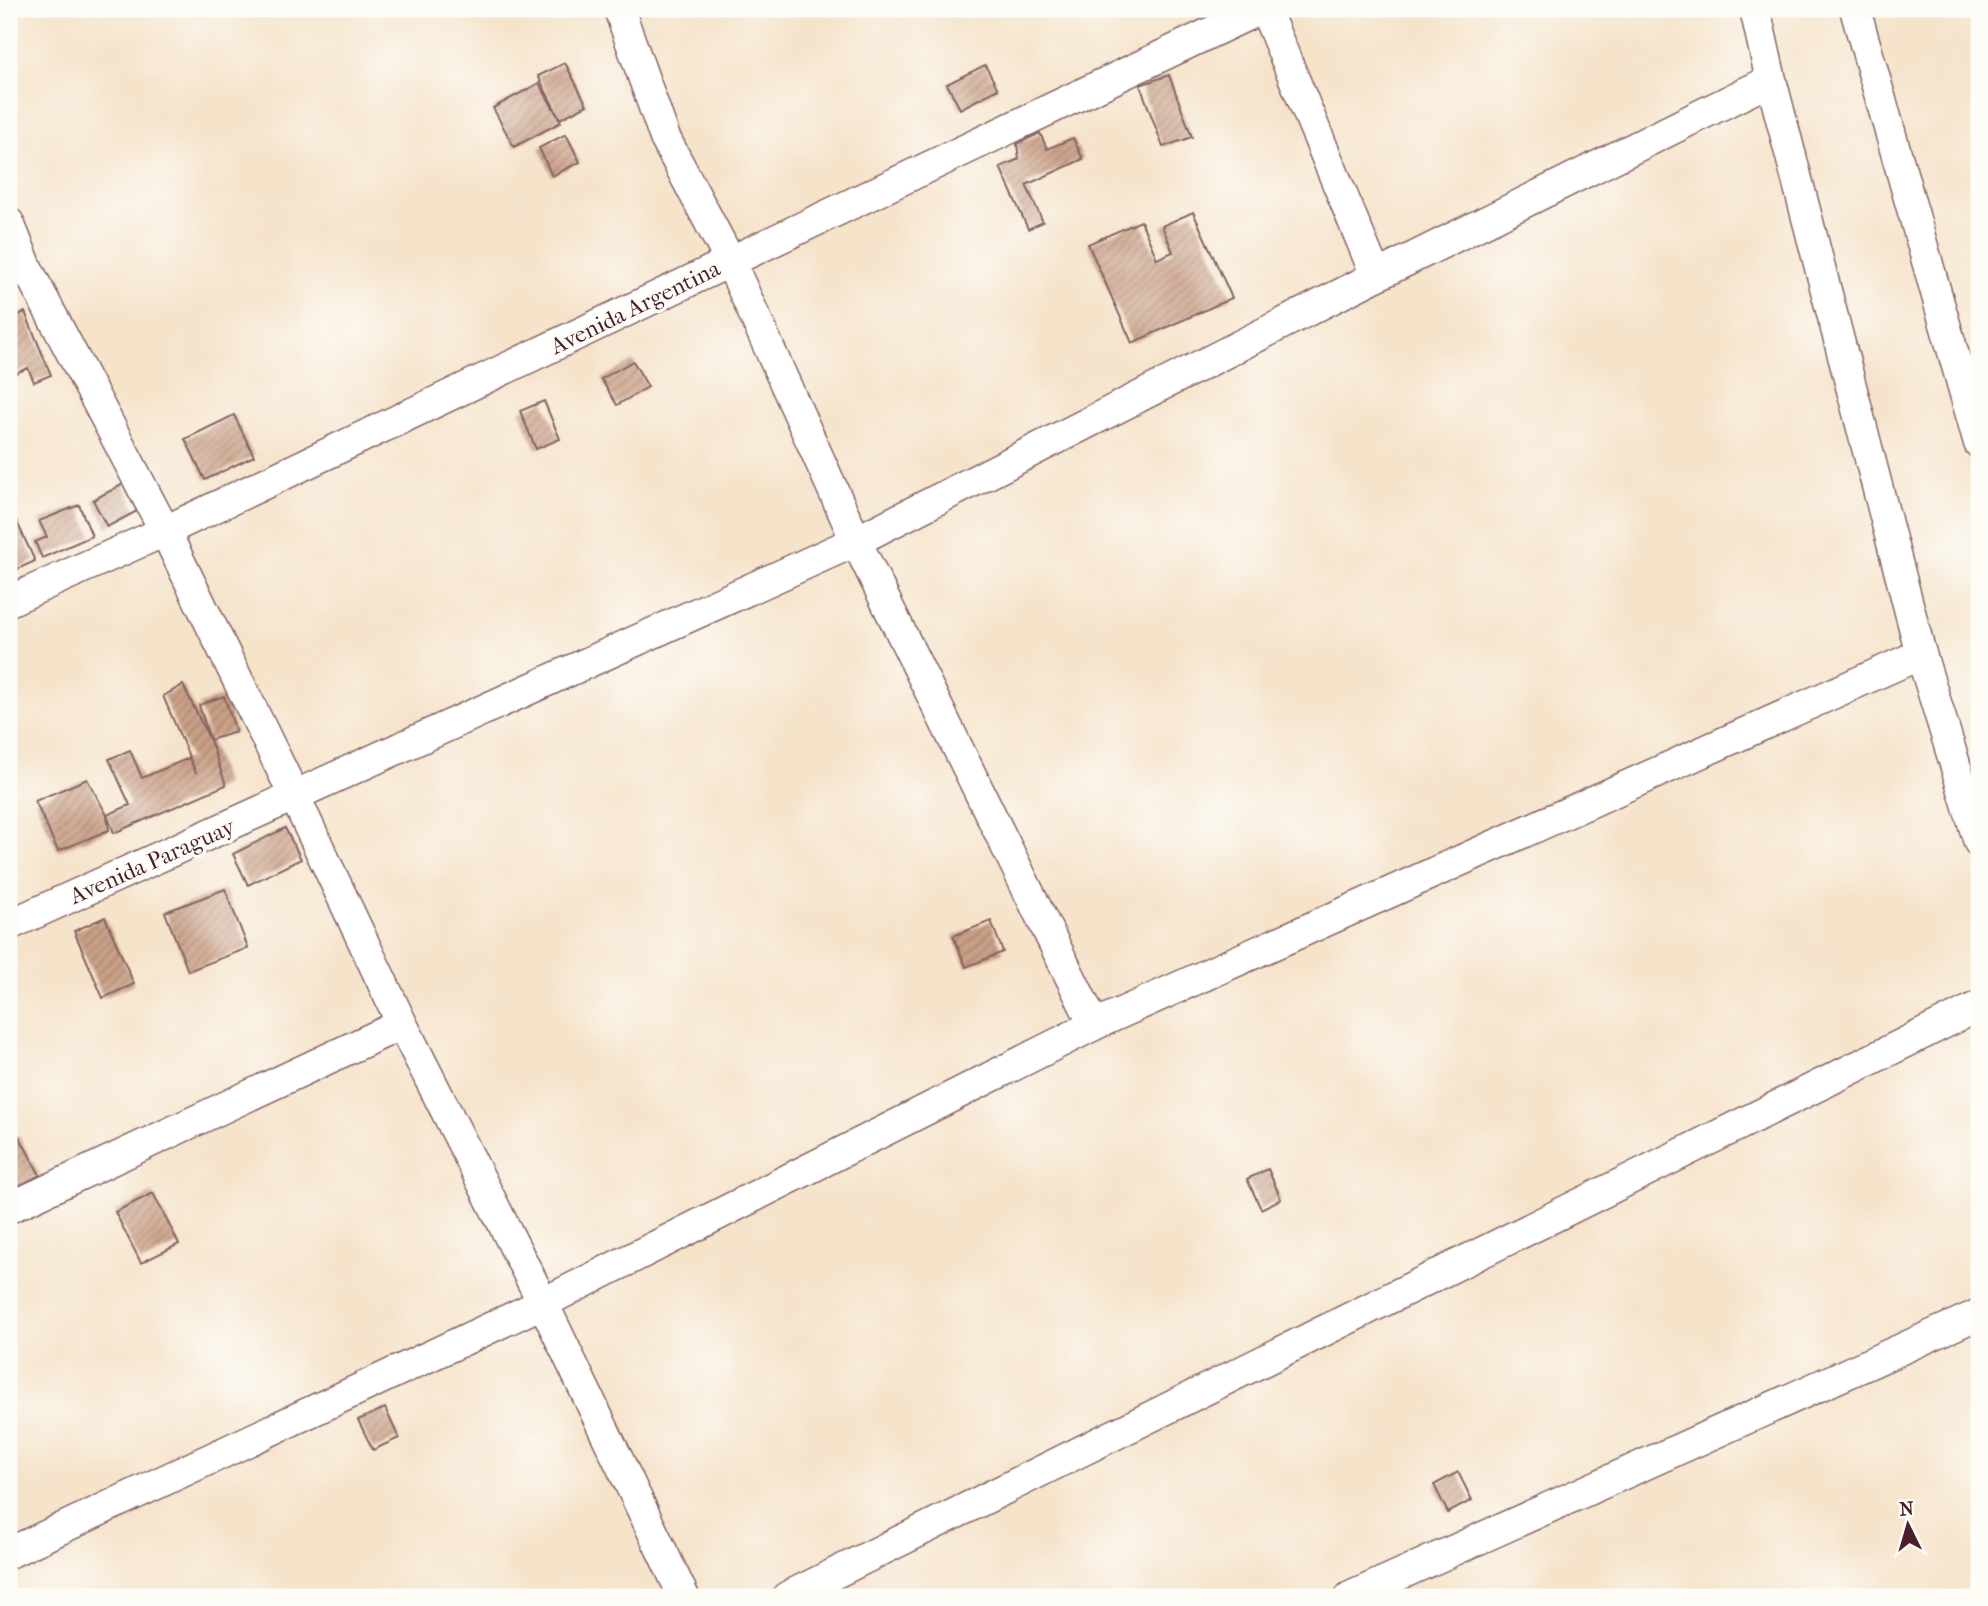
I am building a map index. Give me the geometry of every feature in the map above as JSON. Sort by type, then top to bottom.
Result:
[{"type":"street","points":[[619,9],[665,138],[730,261],[856,541],[1094,1025]]},
{"type":"street","name":"Avenida Argentina","points":[[9,601],[165,531],[1260,9]]},
{"type":"street","points":[[1265,9],[1376,276]]},
{"type":"street","points":[[1755,9],[1771,80],[1921,654],[1979,842]]},
{"type":"street","points":[[1855,9],[1979,443]]},
{"type":"street","name":"Avenida Paraguay","points":[[9,925],[856,541],[1376,276],[1771,80]]},
{"type":"street","points":[[9,223],[18,274],[165,531],[295,797],[401,1024],[543,1303],[684,1597]]},
{"type":"street","points":[[9,1553],[543,1303],[1094,1025],[1921,654]]},
{"type":"street","points":[[787,1597],[1979,1006]]},
{"type":"street","points":[[9,1208],[401,1024]]},
{"type":"street","points":[[1350,1597],[1979,1314]]},
{"type":"building","points":[[565,63],[587,105],[560,119],[538,76]]},
{"type":"building","points":[[985,65],[998,89],[960,109],[947,84]]},
{"type":"building","points":[[1169,75],[1192,137],[1163,147],[1140,85]]},
{"type":"building","points":[[539,83],[561,122],[514,147],[493,108]]},
{"type":"building","points":[[1040,133],[1047,149],[1073,138],[1083,159],[1026,185],[1043,222],[1028,229],[1000,167],[1019,159],[1017,144]]},
{"type":"building","points":[[566,134],[580,162],[552,176],[539,148]]},
{"type":"building","points":[[1193,212],[1232,298],[1132,343],[1088,244],[1141,221],[1157,259],[1173,252],[1162,226]]},
{"type":"building","points":[[25,312],[51,375],[34,382],[28,368],[9,376],[9,319]]},
{"type":"building","points":[[633,361],[648,387],[617,405],[601,379]]},
{"type":"building","points":[[544,401],[560,439],[536,449],[520,411]]},
{"type":"building","points":[[234,415],[254,456],[205,480],[185,439]]},
{"type":"building","points":[[123,484],[137,511],[107,527],[93,500]]},
{"type":"building","points":[[9,505],[35,561],[9,573]]},
{"type":"building","points":[[79,505],[92,536],[42,558],[35,542],[47,537],[39,521]]},
{"type":"building","points":[[183,685],[210,740],[226,785],[114,833],[107,815],[130,805],[109,759],[130,750],[142,778],[189,758],[196,773],[163,696]]},
{"type":"building","points":[[224,696],[236,732],[210,740],[199,705]]},
{"type":"building","points":[[87,779],[107,815],[109,830],[58,851],[35,801]]},
{"type":"building","points":[[285,828],[301,859],[248,885],[233,854]]},
{"type":"building","points":[[225,889],[248,948],[188,971],[165,912]]},
{"type":"building","points":[[105,917],[134,984],[103,998],[74,931]]},
{"type":"building","points":[[991,921],[1003,952],[966,967],[953,936]]},
{"type":"building","points":[[19,1136],[40,1175],[9,1191],[9,1141]]},
{"type":"building","points":[[1268,1169],[1281,1199],[1261,1209],[1247,1179]]},
{"type":"building","points":[[153,1193],[179,1244],[141,1263],[115,1212]]},
{"type":"building","points":[[385,1408],[399,1438],[373,1450],[358,1420]]},
{"type":"building","points":[[1458,1472],[1472,1500],[1448,1513],[1434,1485]]}]
